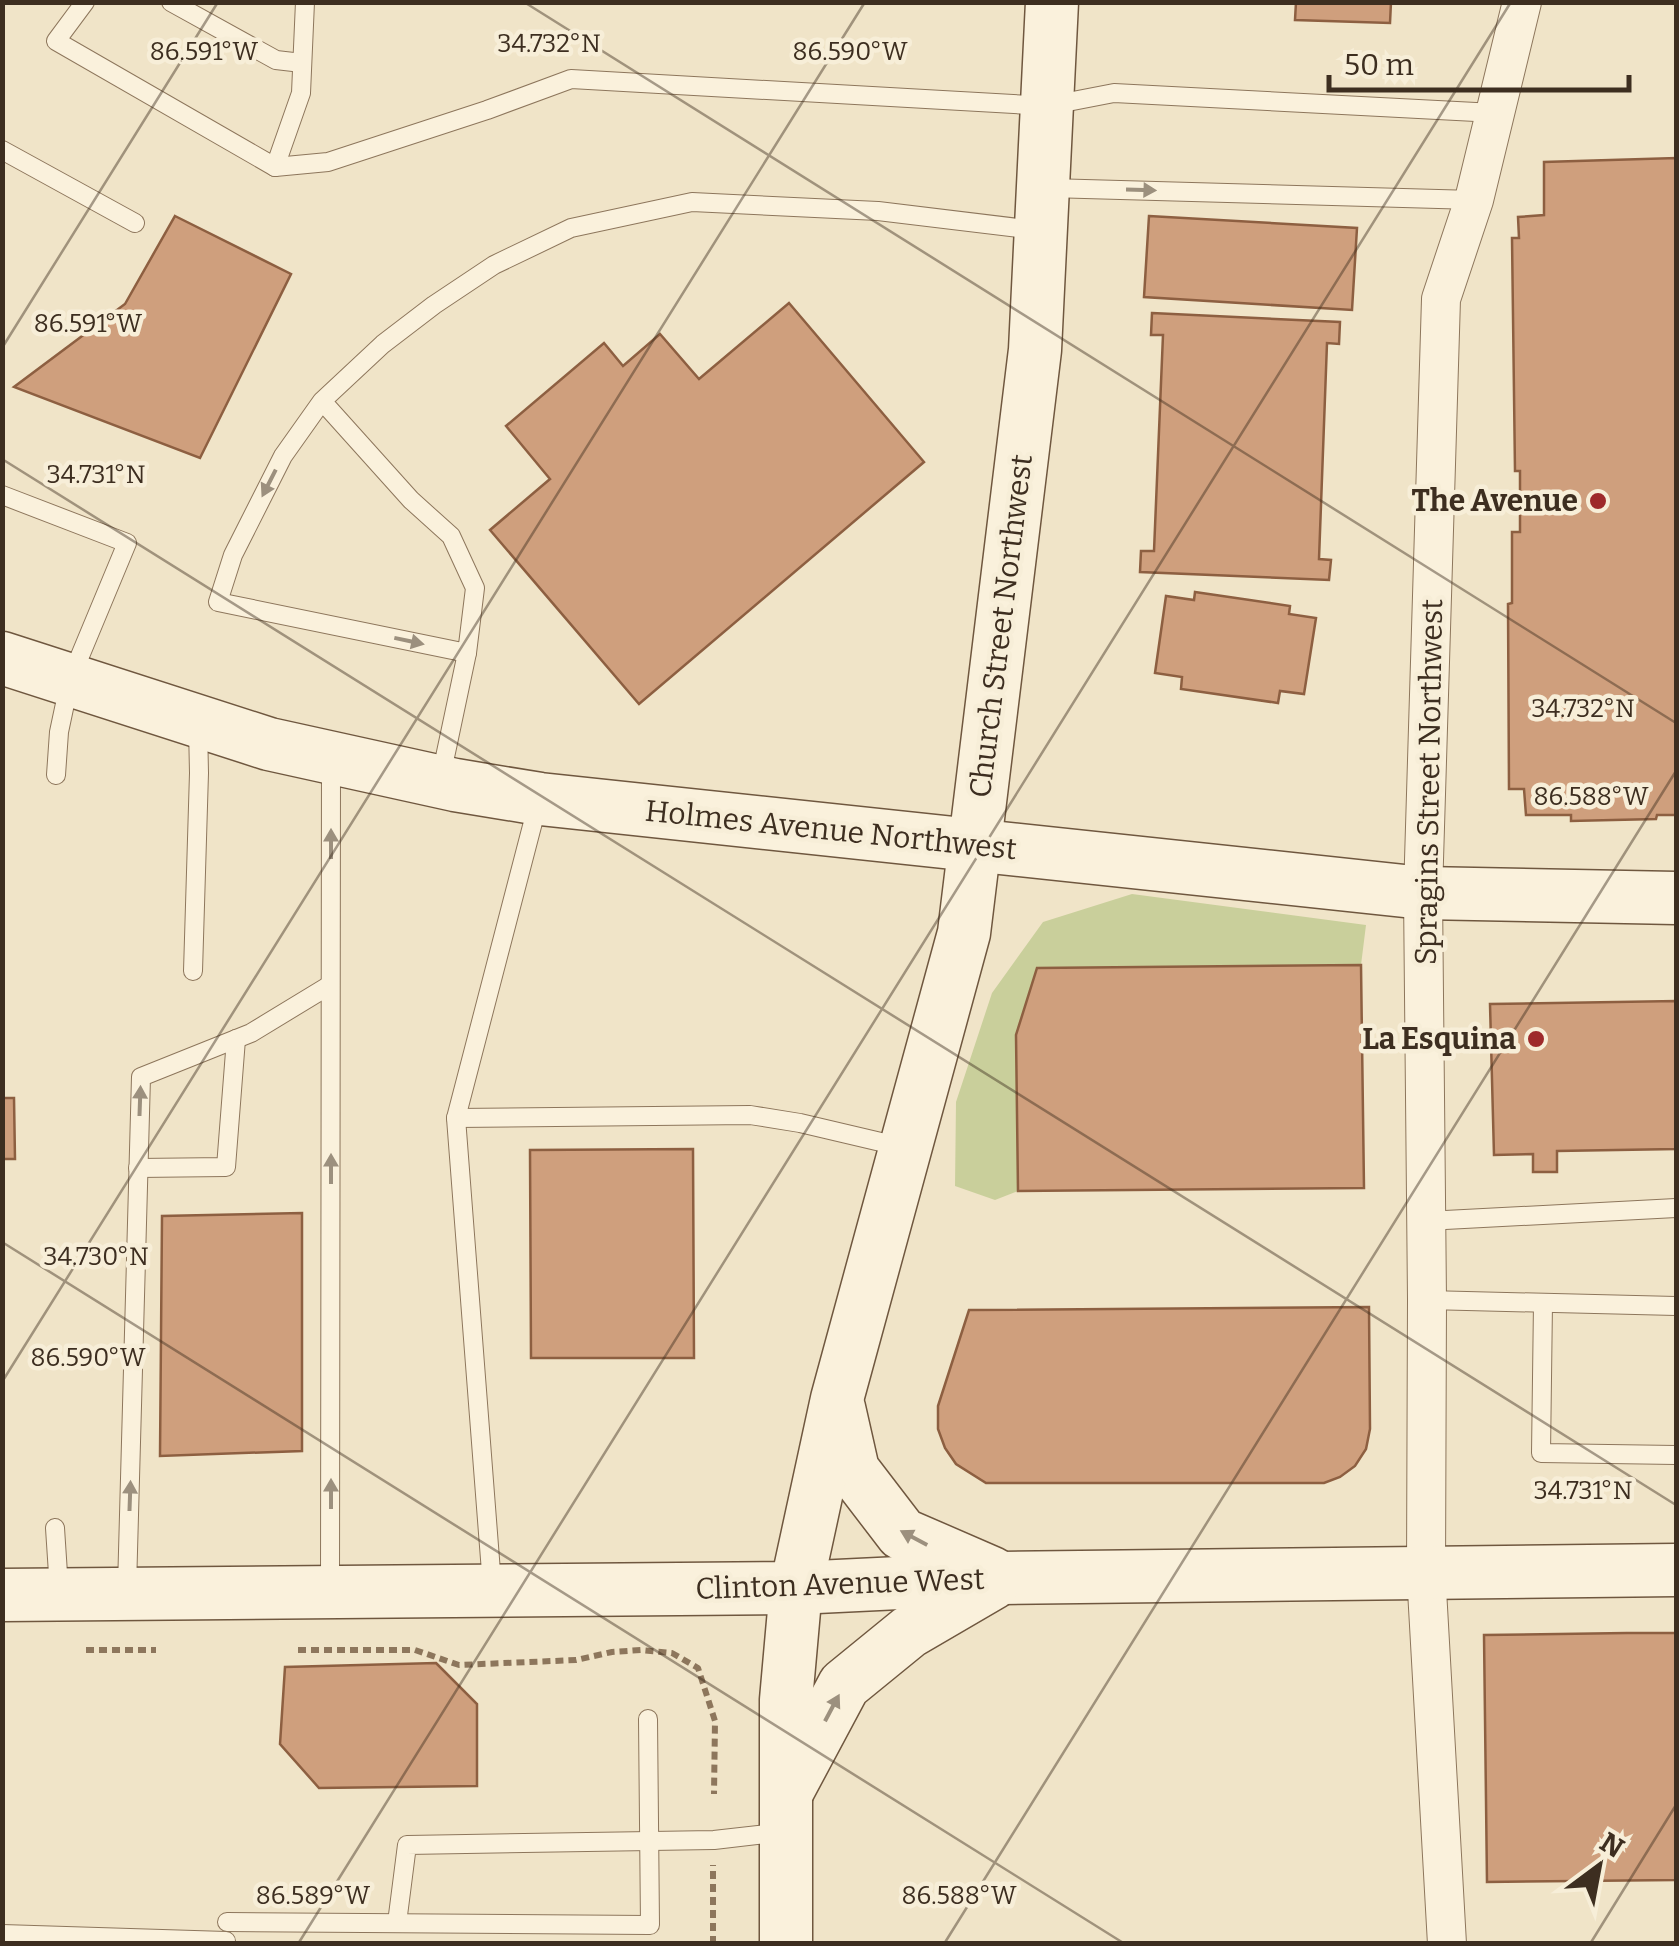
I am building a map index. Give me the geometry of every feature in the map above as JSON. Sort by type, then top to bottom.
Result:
[{"type":"street","name":"Church Street Northwest","points":[[786,1944],[786,1700],[796,1588],[837,1399],[964,933],[1035,350],[1052,2]]},
{"type":"street","name":"Spragins Street Northwest","points":[[1447,1944],[1426,1572],[1423,893],[1441,299],[1474,200],[1522,2]]},
{"type":"street","name":"Holmes Avenue Northwest","points":[[2,658],[269,744],[540,799],[1423,893],[1676,898]]},
{"type":"street","points":[[837,1399],[854,1470],[902,1534],[1002,1578]]},
{"type":"street","name":"Clinton Avenue West","points":[[2,1594],[796,1588],[1002,1578],[1676,1570]]},
{"type":"street","points":[[786,1812],[844,1685],[910,1632],[1002,1578]]},
{"type":"lane","points":[[85,2],[56,41],[275,167],[328,162],[571,79],[1047,106],[1114,93],[1495,113]]},
{"type":"lane","points":[[171,2],[276,60],[302,63]]},
{"type":"lane","points":[[275,167],[301,93],[305,2]]},
{"type":"lane","points":[[2,150],[135,223]]},
{"type":"lane","points":[[467,653],[218,602],[233,555],[283,456],[322,402],[383,344],[434,305],[494,265],[571,228],[692,202],[878,211],[1474,200]]},
{"type":"lane","points":[[322,402],[411,500],[450,536],[476,588],[467,653],[440,781]]},
{"type":"lane","points":[[2,496],[127,543],[70,680],[59,732],[56,775]]},
{"type":"lane","points":[[193,971],[200,773],[198,721]]},
{"type":"lane","points":[[330,1592],[331,758]]},
{"type":"lane","points":[[493,1590],[456,1118],[540,799]]},
{"type":"lane","points":[[127,1594],[141,1077],[251,1032],[330,985]]},
{"type":"lane","points":[[138,1168],[226,1167],[236,1039]]},
{"type":"lane","points":[[456,1118],[750,1115],[905,1148]]},
{"type":"lane","points":[[1426,1221],[1676,1208]]},
{"type":"lane","points":[[1427,1300],[1676,1306]]},
{"type":"lane","points":[[1543,1303],[1541,1454],[1676,1454]]},
{"type":"lane","points":[[55,1528],[59,1594]]},
{"type":"lane","points":[[2,1934],[227,1931],[397,1922],[650,1925],[648,1720]]},
{"type":"lane","points":[[397,1922],[407,1845],[714,1840],[786,1812]]},
{"type":"path","points":[[86,1650],[156,1650]]},
{"type":"path","points":[[298,1650],[415,1650],[458,1664],[576,1660],[641,1650],[672,1653],[698,1668],[714,1721],[714,1794]]},
{"type":"path","points":[[713,1860],[713,1944]]},
{"type":"green space","points":[[1132,894],[1366,925],[1361,965],[1037,968],[1018,1191],[995,1200],[955,1186],[956,1102],[992,993],[1043,922]]},
{"type":"building","points":[[1296,2],[1391,2],[1390,23],[1295,20]]},
{"type":"building","name":"The Avenue","points":[[1676,158],[1676,815],[1571,821],[1571,815],[1526,815],[1524,789],[1509,789],[1508,604],[1512,603],[1512,532],[1520,532],[1520,471],[1515,471],[1512,238],[1519,238],[1518,217],[1544,215],[1544,162]]},
{"type":"building","points":[[175,216],[291,274],[200,458],[14,387],[125,304]]},
{"type":"building","points":[[1149,216],[1357,228],[1352,310],[1144,297]]},
{"type":"building","points":[[789,303],[924,462],[639,704],[490,530],[550,479],[506,426],[604,343],[623,366],[660,334],[699,379]]},
{"type":"building","points":[[1152,313],[1340,322],[1339,344],[1327,343],[1319,559],[1331,560],[1329,580],[1140,572],[1141,551],[1154,551],[1163,335],[1151,335]]},
{"type":"building","points":[[1195,592],[1290,606],[1289,614],[1316,618],[1304,694],[1280,691],[1278,703],[1181,689],[1182,677],[1155,673],[1166,596],[1194,600]]},
{"type":"building","points":[[1361,965],[1364,1188],[1018,1191],[1016,1035],[1037,968]]},
{"type":"building","points":[[1676,1001],[1676,1149],[1557,1151],[1557,1172],[1533,1172],[1533,1154],[1494,1155],[1490,1004]]},
{"type":"building","points":[[2,1098],[14,1098],[15,1159],[2,1159]]},
{"type":"building","points":[[693,1149],[694,1358],[531,1358],[530,1150]]},
{"type":"building","points":[[302,1213],[302,1451],[160,1456],[162,1216]]},
{"type":"building","points":[[1369,1307],[1370,1429],[1366,1449],[1355,1466],[1324,1483],[986,1483],[956,1464],[938,1429],[938,1406],[969,1310]]},
{"type":"building","points":[[1676,1633],[1676,1880],[1487,1882],[1484,1635]]},
{"type":"building","points":[[436,1663],[477,1704],[477,1786],[319,1788],[280,1744],[285,1667]]},
{"type":"place","name":"The Avenue","points":[[1598,501]]},
{"type":"place","name":"La Esquina","points":[[1536,1039]]}]
